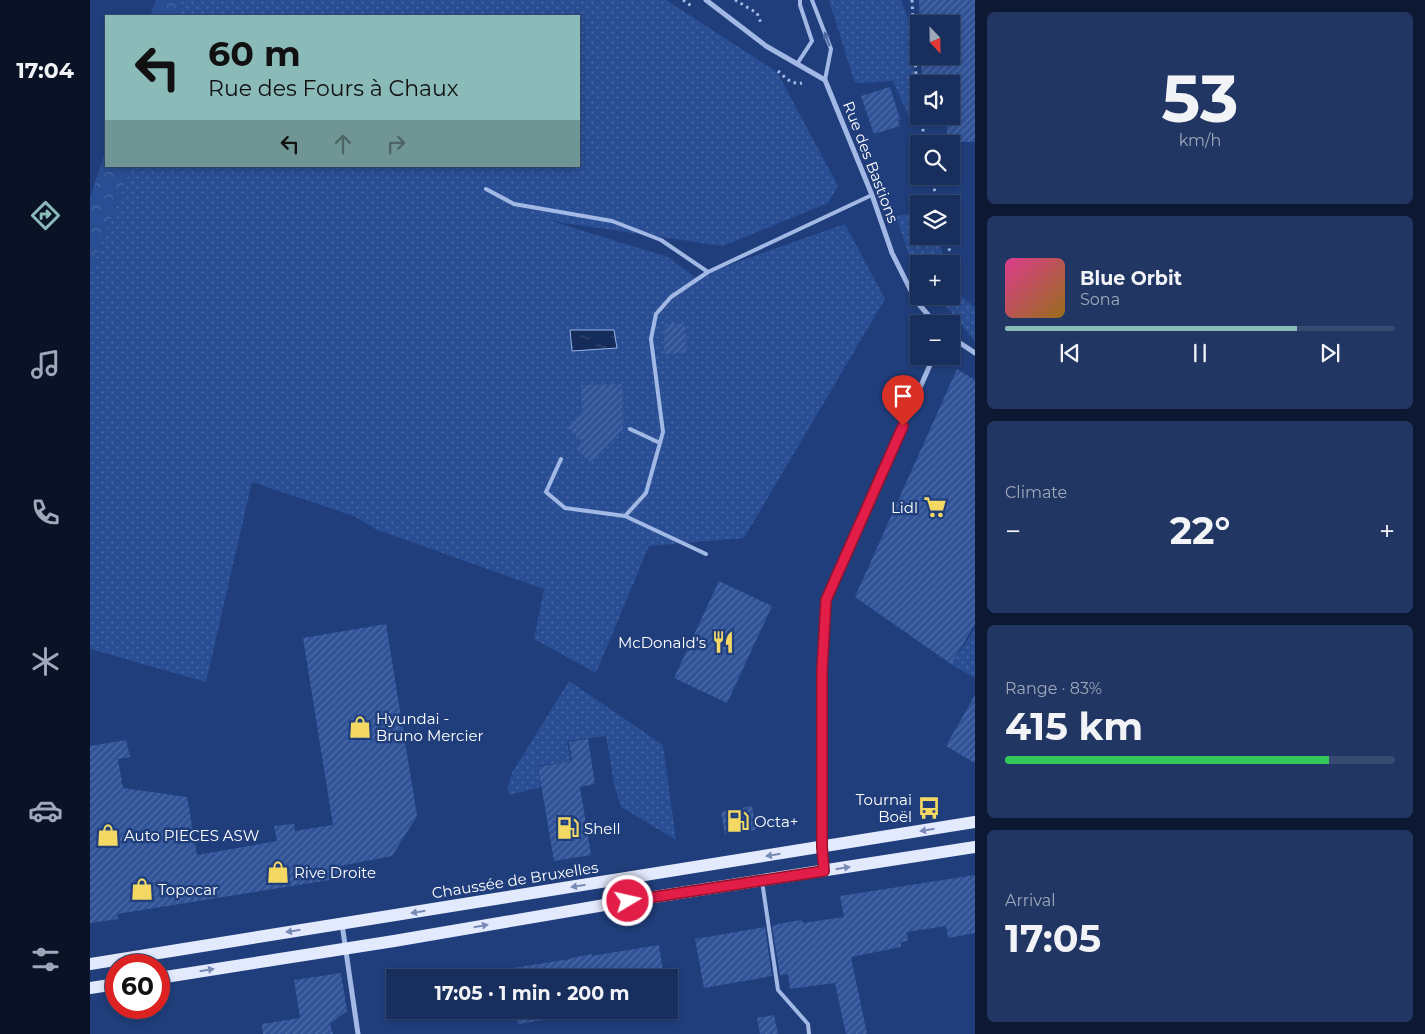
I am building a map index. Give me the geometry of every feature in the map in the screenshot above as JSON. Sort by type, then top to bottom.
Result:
[{"type":"main road","name":"Chaussée de Bruxelles","points":[[90,964],[975,822]]},
{"type":"main road","points":[[170,976],[975,847]]},
{"type":"main road","points":[[90,988],[105,986]]},
{"type":"street","points":[[706,0],[766,46],[825,80]]},
{"type":"street","name":"Rue des Bastions","points":[[825,80],[872,195],[892,253],[916,301],[928,315]]},
{"type":"street","points":[[960,343],[975,353]]},
{"type":"street","points":[[824,871],[822,847],[822,671],[826,600],[930,365]]},
{"type":"street","points":[[342,924],[358,1034]]},
{"type":"lane","points":[[797,64],[812,41],[800,0]]},
{"type":"lane","points":[[812,0],[831,49],[825,80]]},
{"type":"lane","points":[[486,189],[514,204],[612,221],[661,240],[708,272]]},
{"type":"lane","points":[[625,516],[646,493],[663,432],[650,339],[656,314],[671,297],[708,272],[872,195]]},
{"type":"lane","points":[[630,429],[660,442]]},
{"type":"lane","points":[[561,459],[546,492],[565,508],[625,516],[706,554]]},
{"type":"lane","points":[[762,880],[778,990],[808,1024],[809,1034]]},
{"type":"path","points":[[912,0],[916,75]]},
{"type":"green space","points":[[156,0],[181,0],[180,15],[150,15]]},
{"type":"green space","points":[[181,0],[666,0],[777,72],[838,186],[828,203],[723,246],[551,221],[668,257],[695,277],[845,224],[885,299],[744,538],[649,546],[596,673],[534,639],[544,589],[375,529],[354,516],[252,482],[206,682],[90,649],[90,270],[132,167],[580,167],[580,15],[180,15]]},
{"type":"green space","points":[[829,0],[901,0],[909,22],[910,65],[913,65],[914,75],[910,75],[910,115],[908,115],[893,81],[855,83]]},
{"type":"green space","points":[[105,152],[105,167],[132,167],[90,270],[90,198]]},
{"type":"green space","points":[[910,214],[910,245],[941,245],[942,255],[910,255],[910,258],[896,216]]},
{"type":"green space","points":[[960,294],[975,308],[975,342],[960,323],[960,315],[953,315],[945,305],[960,305]]},
{"type":"green space","points":[[975,629],[975,678],[951,664]]},
{"type":"green space","points":[[569,681],[663,745],[676,840],[621,807],[614,784],[606,736],[567,741],[571,761],[537,766],[541,787],[509,795],[508,787],[512,773]]},
{"type":"water","points":[[570,330],[614,330],[617,348],[572,351]]},
{"type":"building","points":[[919,0],[975,0],[975,142],[960,142],[960,135],[947,135],[947,125],[960,125],[960,75],[922,75],[921,65],[960,65],[960,15],[920,15]]},
{"type":"building","points":[[890,87],[900,119],[898,120],[900,126],[874,134],[861,96]]},
{"type":"building","points":[[665,324],[685,324],[686,353],[664,354]]},
{"type":"building","name":"Lidl","points":[[957,369],[975,380],[975,624],[951,664],[855,597]]},
{"type":"building","points":[[622,384],[623,429],[591,463],[576,449],[583,442],[568,428],[582,413],[581,385]]},
{"type":"building","name":"McDonald's","points":[[719,581],[772,606],[727,703],[674,678]]},
{"type":"building","points":[[386,624],[417,816],[392,856],[340,866],[342,878],[117,914],[118,919],[90,923],[90,746],[126,740],[130,757],[118,759],[123,788],[187,797],[197,855],[277,841],[274,826],[294,824],[295,831],[333,825],[303,638]]},
{"type":"building","points":[[975,695],[975,763],[946,746]]},
{"type":"building","points":[[588,739],[595,784],[580,787],[591,855],[554,861],[538,767],[572,761],[569,742]]},
{"type":"building","name":"Octa+","points":[[752,806],[756,830],[725,834],[721,812]]},
{"type":"building","points":[[975,875],[975,933],[948,938],[946,926],[907,932],[908,941],[901,942],[901,947],[851,957],[867,1034],[846,1034],[835,983],[790,989],[788,974],[780,975],[772,926],[802,920],[803,923],[844,917],[840,896]]},
{"type":"building","points":[[765,927],[772,976],[704,988],[695,939]]},
{"type":"building","points":[[659,945],[663,969],[507,969],[592,954],[592,956]]},
{"type":"building","points":[[341,973],[347,1011],[330,1024],[333,1034],[263,1034],[262,1024],[300,1018],[294,980]]},
{"type":"building","points":[[774,1015],[778,1034],[760,1034],[757,1018]]},
{"type":"building","points":[[517,1019],[550,1019],[518,1024]]},
{"type":"place","name":"Lidl","points":[[935,507]]},
{"type":"place","name":"McDonald's","points":[[723,642]]},
{"type":"place","name":"Hyundai - Bruno Mercier","points":[[360,727]]},
{"type":"place","name":"Tournai Boël","points":[[929,808]]},
{"type":"place","name":"Octa+","points":[[738,821]]},
{"type":"place","name":"Shell","points":[[568,828]]},
{"type":"place","name":"Auto PIECES ASW","points":[[108,835]]},
{"type":"place","name":"Rive Droite","points":[[278,872]]},
{"type":"place","name":"Topocar","points":[[142,889]]},
{"type":"route","points":[[628,901],[824,871],[822,847],[822,671],[826,600],[903,426]]}]
